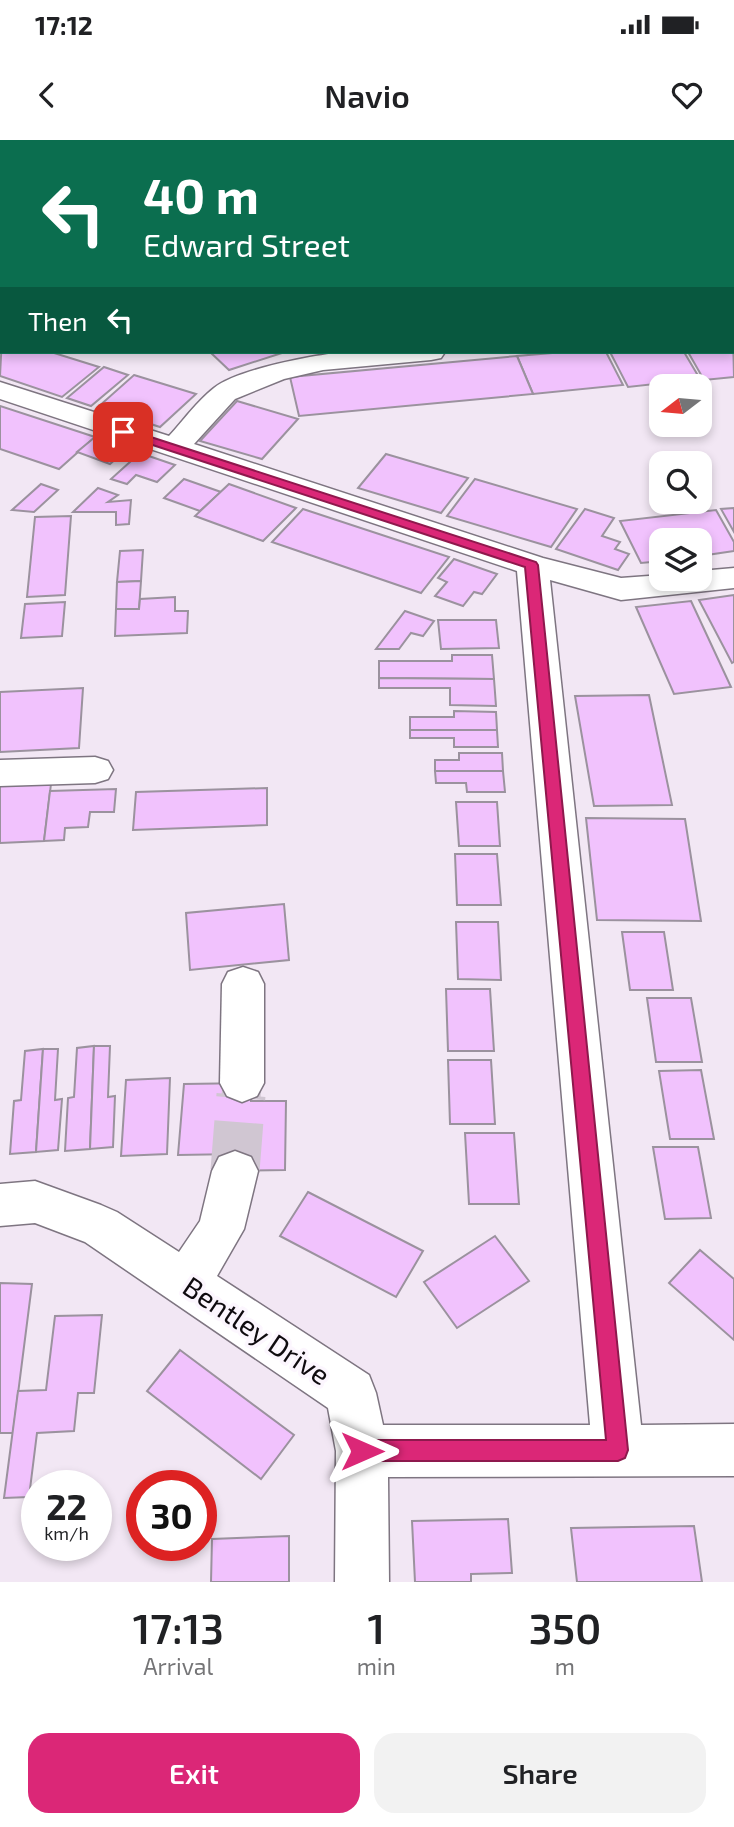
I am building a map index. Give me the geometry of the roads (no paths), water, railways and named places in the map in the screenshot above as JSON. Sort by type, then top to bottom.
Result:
[{"type":"street","points":[[173,449],[225,393],[275,373],[323,362],[409,354]]},
{"type":"street","points":[[0,390],[531,565],[621,589],[734,578]]},
{"type":"street","points":[[531,565],[618,1450]]},
{"type":"street","points":[[0,774],[95,770]]},
{"type":"street","points":[[242,1083],[243,984]]},
{"type":"street","points":[[186,1282],[221,1229],[235,1171]]},
{"type":"street","name":"Bentley Drive","points":[[0,1205],[35,1202],[101,1227],[351,1393],[362,1451],[362,1582]]},
{"type":"street","points":[[362,1451],[734,1450]]},
{"type":"tunnel","points":[[241,1097],[242,1083]]},
{"type":"tunnel","points":[[235,1171],[241,1095]]}]
